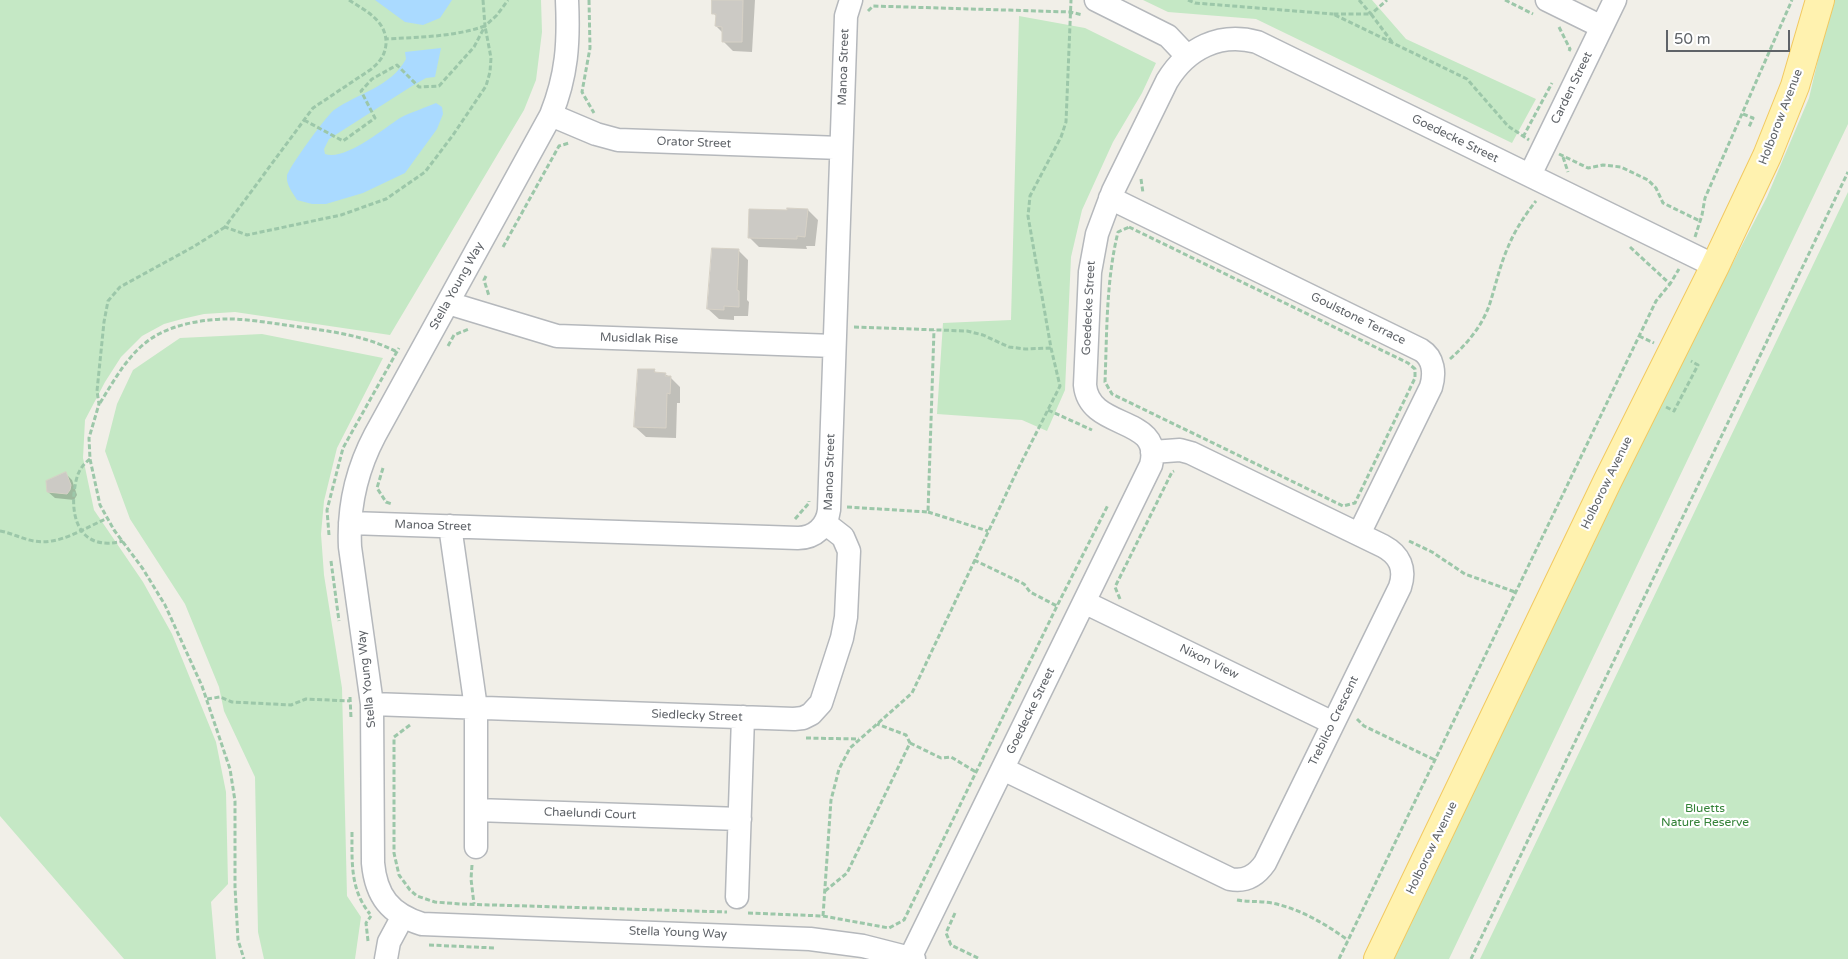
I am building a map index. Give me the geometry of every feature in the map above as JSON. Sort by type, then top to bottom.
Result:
[{"type":"main road","name":"Holborow Avenue","points":[[1378,959],[1602,491],[1768,156],[1806,51],[1820,0]]},
{"type":"street","name":"Stella Young Way","points":[[567,0],[567,57],[561,87],[551,116],[448,303],[406,357],[362,463],[354,492],[350,523],[361,703],[374,873],[379,891],[396,912],[398,925],[422,924],[810,939],[863,946],[912,958]]},
{"type":"street","name":"Carden Street","points":[[1530,175],[1614,0]]},
{"type":"street","name":"Manoa Street","points":[[350,523],[798,538],[811,536],[819,530],[827,514],[846,16],[856,8]]},
{"type":"street","points":[[1092,8],[1168,36],[1187,56]]},
{"type":"street","points":[[1541,8],[1602,27]]},
{"type":"street","name":"Goedecke Street","points":[[912,958],[1152,460],[1149,442],[1143,434],[1098,410],[1091,404],[1086,390],[1090,272],[1097,234],[1110,198],[1167,80],[1187,56],[1206,45],[1227,39],[1257,42],[1715,266]]},
{"type":"street","name":"Orator Street","points":[[551,116],[596,134],[618,140],[842,148]]},
{"type":"street","name":"Goulstone Terrace","points":[[1110,198],[1421,350],[1427,355],[1433,368],[1433,378],[1430,387],[1359,534]]},
{"type":"street","name":"Musidlak Rise","points":[[448,303],[557,336],[834,346]]},
{"type":"street","name":"Trebilco Crescent","points":[[1003,769],[1226,877],[1234,880],[1244,880],[1258,872],[1265,863],[1400,587],[1402,577],[1401,563],[1393,552],[1191,452],[1180,450],[1152,452]]},
{"type":"street","name":"Siedlecky Street","points":[[361,703],[803,718],[815,711],[824,698],[845,628],[849,556],[843,537],[827,514]]},
{"type":"street","points":[[450,526],[476,708],[476,847]]},
{"type":"street","name":"Nixon View","points":[[1084,602],[1338,715]]},
{"type":"street","points":[[740,908],[743,717]]},
{"type":"street","name":"Chaelundi Court","points":[[476,810],[740,819]]},
{"type":"street","points":[[386,959],[388,945],[398,925]]},
{"type":"path","points":[[99,404],[97,391],[108,301],[120,288],[193,248],[225,227],[313,108],[377,64],[383,56],[386,39],[385,31],[378,21],[349,0]]},
{"type":"path","points":[[225,227],[247,236],[341,215],[386,199],[425,172],[486,86],[490,72],[490,58],[483,0]]},
{"type":"path","points":[[304,120],[343,140],[375,118],[361,91],[372,79],[397,66],[418,87],[439,86],[474,47],[485,26],[497,15],[508,0]]},
{"type":"path","points":[[589,0],[590,48],[582,92],[594,114],[600,115]]},
{"type":"path","points":[[823,916],[831,800],[839,769],[850,748],[912,692],[974,560],[1060,386],[1051,348],[1028,216],[1030,196],[1061,137],[1066,122],[1070,0]]},
{"type":"path","points":[[1188,0],[1195,3],[1333,14],[1371,14],[1386,0]]},
{"type":"path","points":[[1359,0],[1392,42]]},
{"type":"path","points":[[1504,0],[1541,8]]},
{"type":"path","points":[[1339,959],[1656,301],[1676,276],[1700,221],[1705,198],[1792,0]]},
{"type":"path","points":[[856,8],[873,6],[1079,13],[1092,8]]},
{"type":"path","points":[[1333,14],[1467,79],[1508,126],[1523,137],[1556,75]]},
{"type":"path","points":[[1551,23],[1558,27],[1570,49],[1565,58]]},
{"type":"path","points":[[386,39],[449,35],[485,26]]},
{"type":"path","points":[[1742,114],[1753,118],[1749,127]]},
{"type":"path","points":[[1563,156],[1569,174]]},
{"type":"path","points":[[1588,168],[1603,165],[1621,168],[1648,180],[1656,188],[1664,204],[1700,221]]},
{"type":"path","points":[[1471,959],[1848,172]]},
{"type":"path","points":[[1144,173],[1140,181],[1144,195]]},
{"type":"path","points":[[1449,359],[1459,351],[1480,325],[1490,305],[1508,247],[1524,218],[1536,201],[1544,204]]},
{"type":"path","points":[[1129,227],[1408,363],[1415,369],[1415,378],[1355,503],[1343,506],[1112,394],[1105,382],[1108,294],[1110,269],[1118,232],[1129,227]]},
{"type":"path","points":[[1624,244],[1632,248],[1670,284]]},
{"type":"path","points":[[244,959],[238,940],[235,887],[236,800],[230,769],[207,698],[165,605],[143,568],[100,505],[90,459],[89,438],[99,404],[128,359],[139,347],[154,336],[205,320],[231,319],[348,335],[384,345],[406,357]]},
{"type":"path","points":[[854,320],[854,327],[967,331],[1009,347],[1025,349],[1051,348]]},
{"type":"path","points":[[928,512],[934,330]]},
{"type":"path","points":[[401,344],[406,357]]},
{"type":"path","points":[[1446,352],[1450,364]]},
{"type":"path","points":[[329,536],[327,510],[343,448],[406,357]]},
{"type":"path","points":[[1048,410],[1100,434]]},
{"type":"path","points":[[90,459],[81,467],[76,477],[75,518],[80,530],[98,543],[113,544],[123,541]]},
{"type":"path","points":[[1120,599],[1115,587],[1172,472],[1177,470]]},
{"type":"path","points":[[794,520],[809,503],[810,494]]},
{"type":"path","points":[[410,725],[394,737],[394,853],[396,867],[404,883],[417,896],[435,902],[474,904],[740,908],[823,916],[889,928],[904,920],[1108,504]]},
{"type":"path","points":[[827,514],[928,512],[988,532]]},
{"type":"path","points":[[0,531],[31,541],[45,542],[59,539],[108,518]]},
{"type":"path","points":[[1407,540],[1432,552],[1465,574],[1515,592]]},
{"type":"path","points":[[330,554],[340,629]]},
{"type":"path","points":[[974,560],[1024,584],[1030,592],[1057,606]]},
{"type":"path","points":[[349,693],[361,703]]},
{"type":"path","points":[[207,698],[220,697],[232,702],[291,705],[306,699],[361,703]]},
{"type":"path","points":[[352,727],[361,703]]},
{"type":"path","points":[[1338,715],[1348,710],[1364,726],[1435,760]]},
{"type":"path","points":[[878,724],[906,736],[910,743],[941,758],[951,757],[976,772]]},
{"type":"path","points":[[825,892],[847,873],[910,743]]},
{"type":"path","points":[[352,826],[352,874],[359,898],[379,924],[398,925]]},
{"type":"path","points":[[474,904],[471,879],[472,860],[476,847]]},
{"type":"path","points":[[1234,899],[1270,903],[1300,912],[1324,923],[1348,940]]},
{"type":"path","points":[[957,909],[946,933],[951,945],[980,959]]},
{"type":"path","points":[[368,944],[366,923],[371,916]]},
{"type":"path","points":[[427,945],[502,948]]},
{"type":"green space","points":[[0,0],[541,0],[542,32],[536,80],[524,110],[390,335],[235,312],[204,314],[164,324],[142,336],[121,357],[85,420],[83,458],[94,510],[143,582],[172,634],[216,742],[226,792],[228,884],[211,902],[216,959],[124,959],[0,816]]},
{"type":"green space","points":[[1143,0],[1372,0],[1406,39],[1536,99],[1512,143],[1256,19],[1168,12]]},
{"type":"green space","points":[[1832,0],[1848,0],[1848,124],[1449,959],[1391,959],[1635,452],[1767,197],[1809,98]]},
{"type":"green space","points":[[1019,16],[1085,28],[1156,63],[1142,93],[1113,142],[1082,210],[1071,257],[1065,390],[1047,431],[1022,420],[937,414],[943,323],[1011,320]]},
{"type":"green space","name":"Bluetts Nature Reserve","points":[[1848,192],[1848,959],[1480,959]]},
{"type":"green space","points":[[262,334],[383,358],[337,448],[324,501],[321,534],[324,575],[342,688],[347,896],[361,917],[355,959],[264,959],[258,932],[255,777],[224,711],[219,687],[185,604],[130,519],[105,451],[117,404],[133,370],[180,338]]},
{"type":"water","points":[[375,0],[452,0],[440,18],[423,25],[405,22]]},
{"type":"water","points":[[441,48],[435,77],[426,78],[412,86],[329,139],[324,149],[325,154],[333,155],[353,149],[400,118],[436,103],[442,107],[443,114],[437,129],[405,173],[363,193],[326,204],[312,204],[297,200],[289,186],[287,176],[301,152],[330,114],[343,104],[373,89],[392,76],[400,69],[406,59],[405,52]]},
{"type":"building","points":[[712,0],[743,0],[742,42],[722,42],[722,27],[715,26],[716,14],[712,14]]},
{"type":"building","points":[[787,208],[808,209],[805,237],[797,236],[797,239],[748,238],[749,209],[787,210]]},
{"type":"building","points":[[712,248],[739,249],[737,290],[739,291],[739,307],[724,306],[724,310],[707,309]]},
{"type":"building","points":[[638,369],[655,369],[654,372],[666,373],[665,376],[671,376],[670,394],[667,393],[666,428],[634,427]]},
{"type":"building","points":[[66,472],[71,485],[67,494],[47,492],[46,481]]}]
